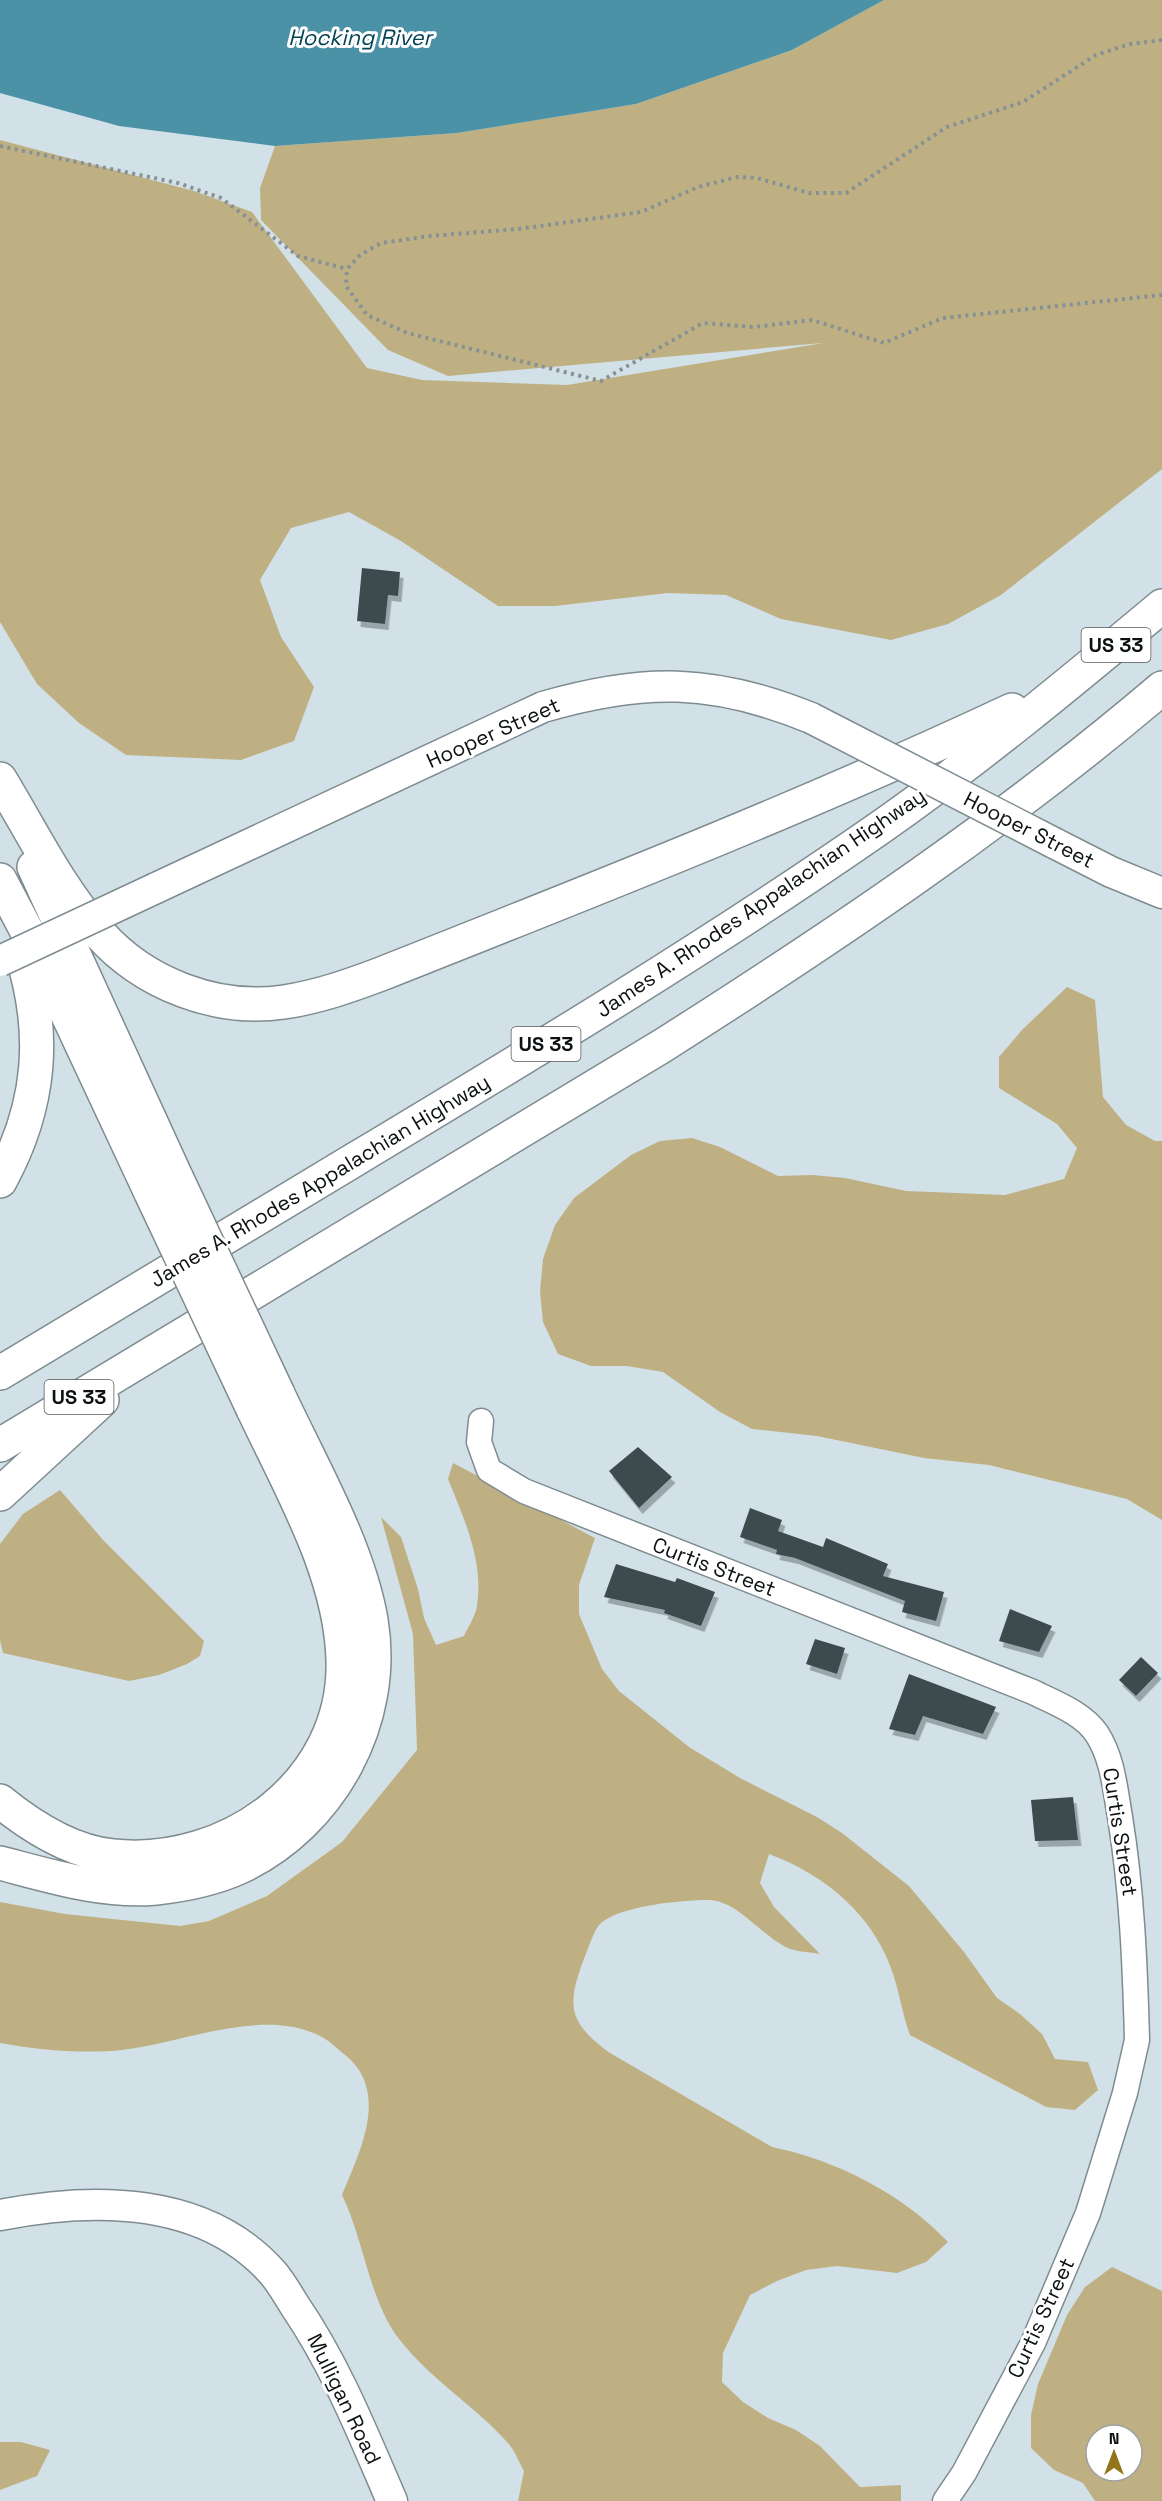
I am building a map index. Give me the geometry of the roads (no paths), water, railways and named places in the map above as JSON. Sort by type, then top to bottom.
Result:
[{"type":"highway","name":"James A. Rhodes Appalachian Highway","points":[[0,1373],[586,1020],[686,957],[884,825],[1070,683],[1162,606]]},
{"type":"highway","points":[[0,779],[77,904],[100,934],[129,962],[168,985],[207,998],[246,1004],[283,1002],[329,993],[381,974],[731,835],[879,773],[1070,683]]},
{"type":"highway","name":"US 33","points":[[0,1445],[662,1046],[761,983],[958,847],[1162,688]]},
{"type":"highway","points":[[0,787],[164,1186]]},
{"type":"highway","points":[[0,880],[164,1186],[266,1401],[345,1539],[360,1577],[371,1621],[373,1663],[368,1707],[356,1745],[335,1785],[308,1819],[278,1844],[239,1867],[202,1880],[154,1888],[107,1886],[54,1877],[0,1863]]},
{"type":"highway","points":[[0,888],[30,980],[36,1012],[38,1043],[35,1084],[27,1119],[13,1156],[0,1181]]},
{"type":"highway","points":[[0,1494],[157,1350]]},
{"type":"highway","points":[[0,1801],[28,1824],[70,1845],[111,1856],[153,1858],[194,1851],[229,1838],[260,1819],[286,1796],[311,1766],[329,1733],[339,1700],[344,1662],[341,1624],[318,1549],[266,1401]]},
{"type":"street","name":"Hooper Street","points":[[0,961],[543,707],[633,686],[681,686],[730,691],[772,702],[810,718],[1111,872],[1162,893]]},
{"type":"street","name":"Curtis Street","points":[[481,1421],[479,1442],[489,1470],[524,1491],[1033,1692],[1081,1718],[1097,1733],[1106,1752],[1112,1770],[1128,1869],[1137,2040],[1132,2065],[1088,2213],[1033,2343],[964,2473],[945,2501]]},
{"type":"street","name":"Mulligan Road","points":[[0,2215],[109,2205],[147,2207],[185,2216],[217,2229],[241,2245],[273,2274],[322,2346],[392,2501]]},
{"type":"water","name":"Hocking River","points":[[0,0],[884,0],[792,50],[636,104],[457,133],[275,146],[119,126],[0,93]]}]
